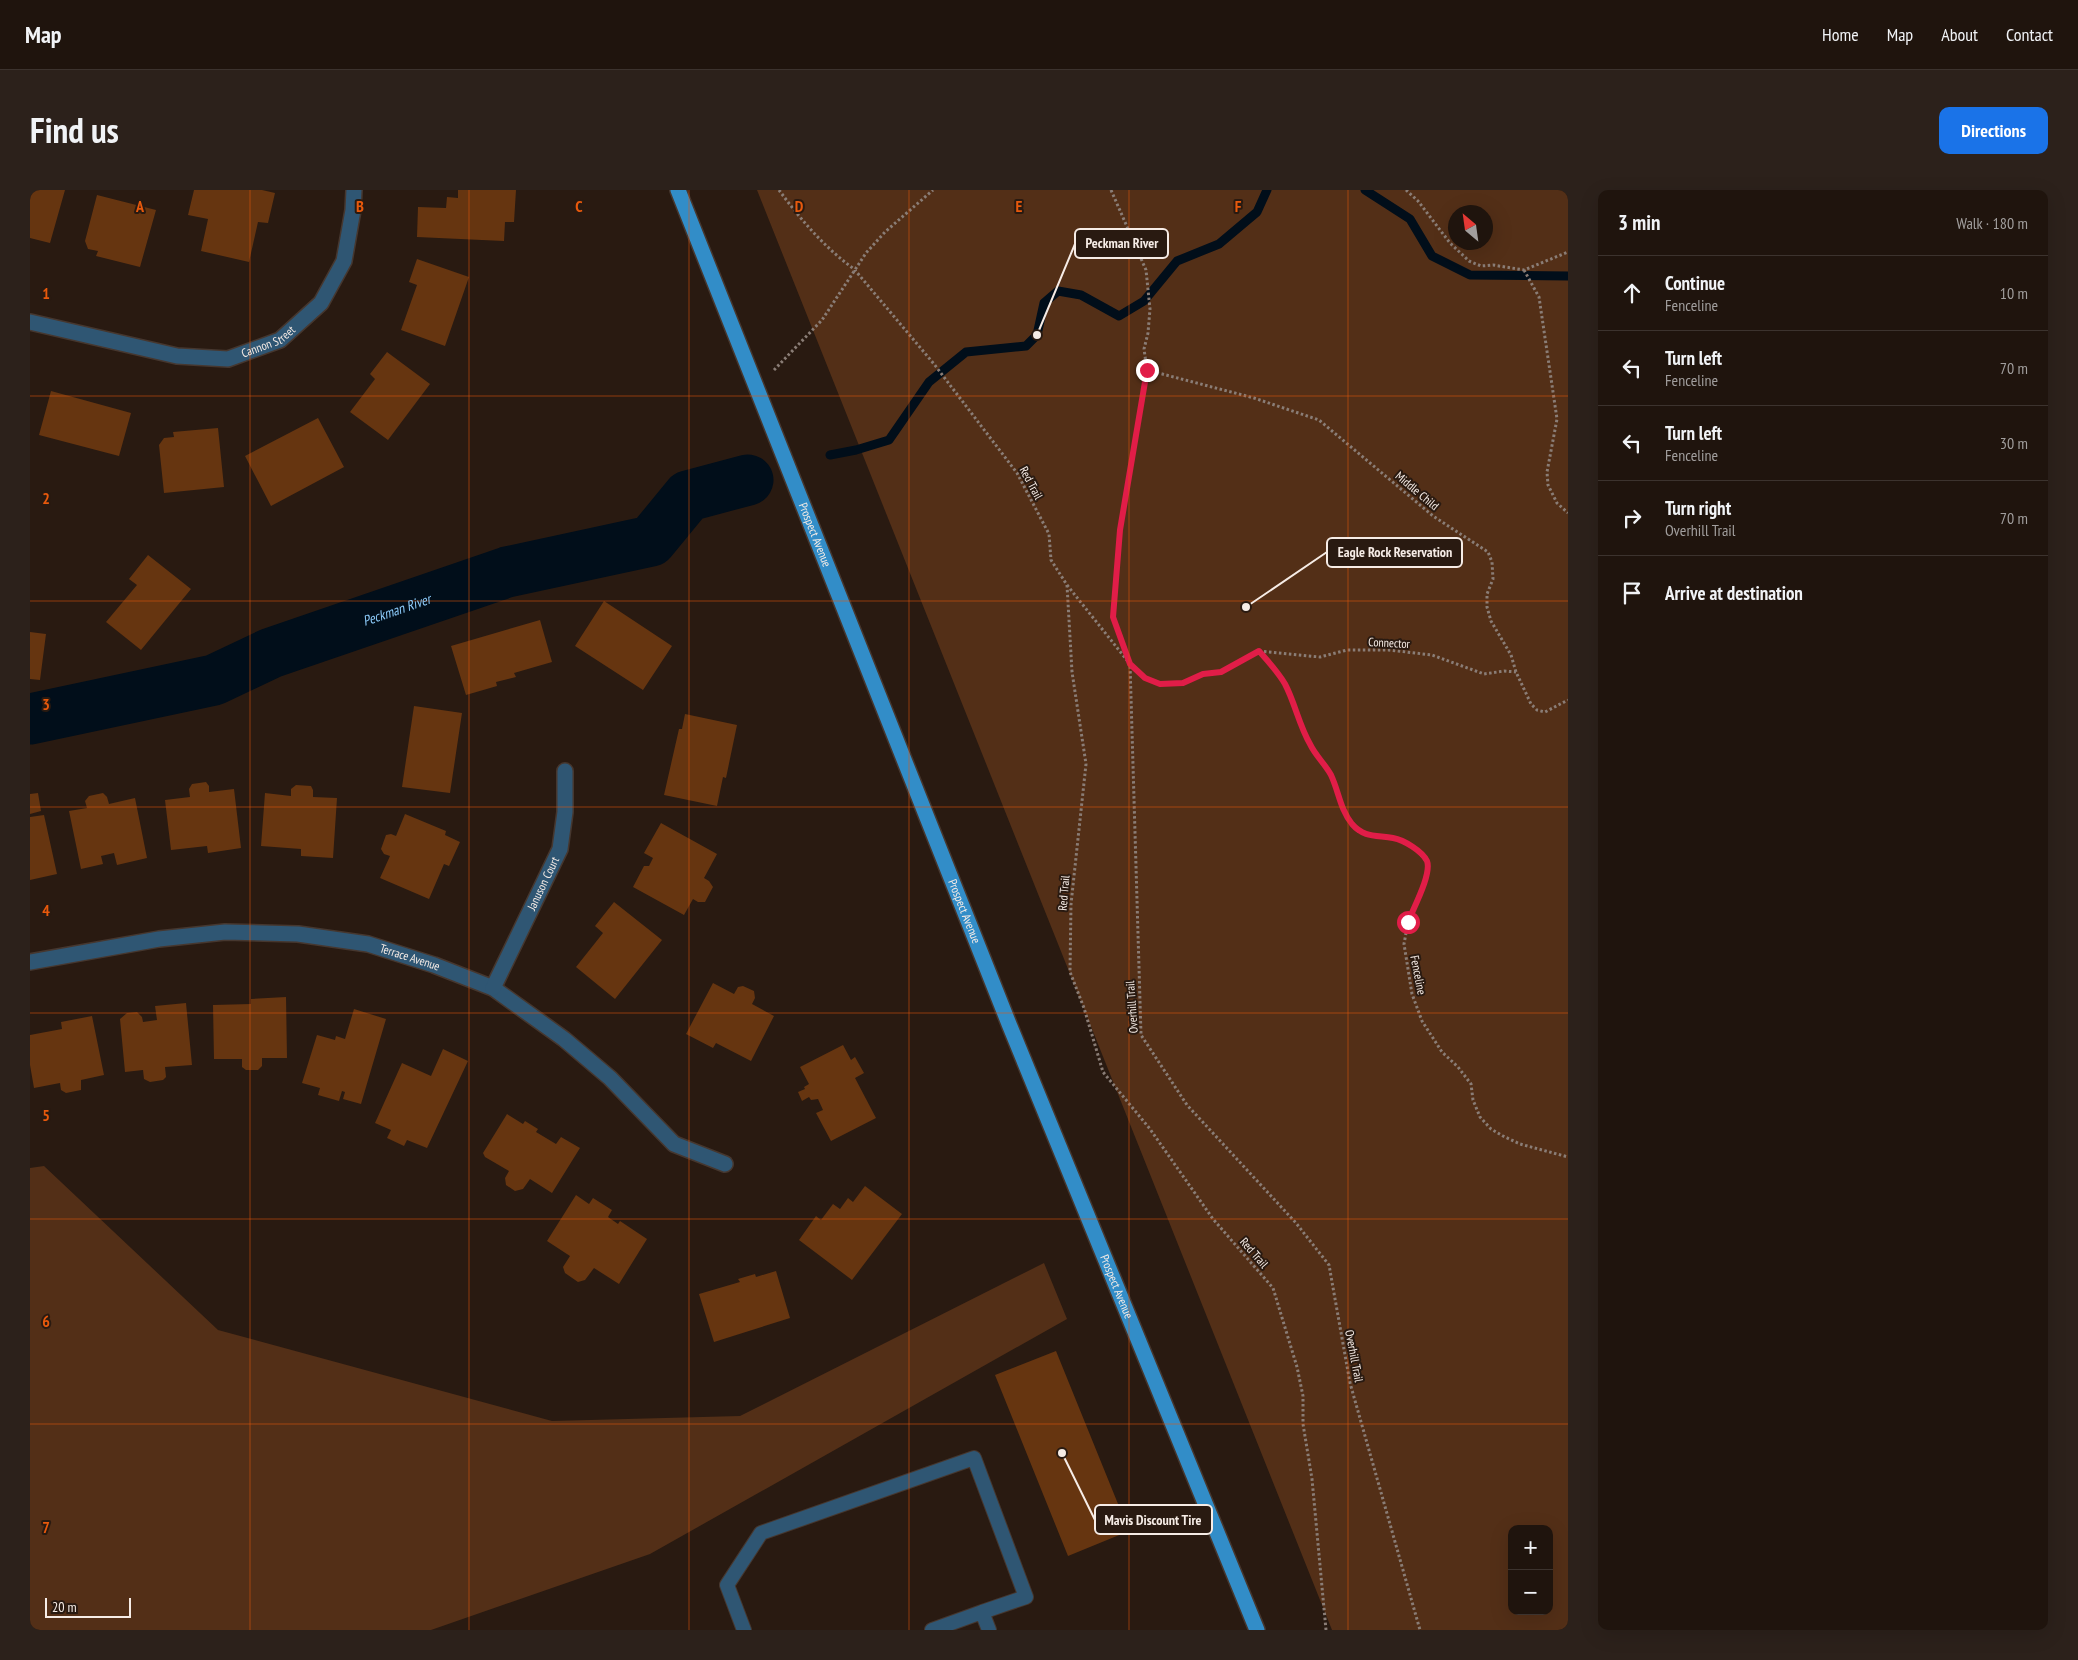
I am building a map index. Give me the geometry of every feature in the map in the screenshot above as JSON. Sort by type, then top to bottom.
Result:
[{"type":"main road","name":"Prospect Avenue","points":[[678,190],[1006,1015],[1257,1630]]},
{"type":"street","name":"Cannon Street","points":[[30,322],[177,356],[228,359],[280,340],[321,303],[344,261],[353,210],[354,190]]},
{"type":"street","name":"Januson Court","points":[[493,988],[560,848],[565,812],[565,771]]},
{"type":"street","name":"Terrace Avenue","points":[[30,962],[178,937],[225,932],[298,934],[368,944],[434,965],[493,988],[564,1039],[610,1078],[674,1144],[725,1164]]},
{"type":"lane","points":[[744,1630],[727,1585],[761,1533],[974,1458],[1026,1597],[932,1630]]},
{"type":"lane","points":[[982,1612],[989,1630]]},
{"type":"path","name":"Red Trail","points":[[779,190],[794,211],[839,258],[854,269],[956,392],[1017,473],[1049,534],[1051,560],[1067,585],[1072,672],[1086,764],[1071,904],[1070,972],[1084,1008],[1104,1072],[1150,1129],[1213,1219],[1273,1288],[1297,1367],[1303,1396],[1303,1424],[1312,1479],[1326,1630]]},
{"type":"path","points":[[756,389],[822,320],[854,269],[885,232],[933,190]]},
{"type":"path","name":"Overhill Trail","points":[[1112,190],[1146,270],[1150,309],[1148,333],[1144,349],[1147,370],[1120,530],[1113,617],[1130,664],[1141,1035],[1187,1105],[1296,1223],[1329,1265],[1350,1383],[1420,1630]]},
{"type":"path","points":[[1406,190],[1418,201],[1450,243],[1469,261],[1481,266],[1493,265],[1524,270],[1568,252]]},
{"type":"path","points":[[1524,270],[1539,298],[1558,419],[1547,472],[1548,484],[1557,504],[1568,513]]},
{"type":"path","name":"Middle Child","points":[[1147,370],[1254,398],[1319,420],[1426,511],[1488,552],[1492,562],[1493,579],[1487,594],[1486,607],[1491,622],[1511,655],[1516,672],[1532,704],[1537,710],[1545,712],[1568,700]]},
{"type":"path","points":[[1067,585],[1130,664],[1145,678],[1160,684],[1183,683],[1203,674],[1221,672],[1259,651]]},
{"type":"path","name":"Connector","points":[[1259,651],[1320,657],[1347,650],[1389,650],[1432,655],[1484,674],[1504,671],[1516,672]]},
{"type":"path","name":"Fenceline","points":[[1259,651],[1274,667],[1285,684],[1310,745],[1330,773],[1344,812],[1358,831],[1368,835],[1395,838],[1416,849],[1427,862],[1428,872],[1408,922],[1404,944],[1412,994],[1422,1021],[1442,1052],[1458,1067],[1471,1084],[1473,1100],[1480,1117],[1491,1129],[1520,1144],[1568,1157]]},
{"type":"shaded area","points":[[757,190],[1568,190],[1568,1630],[1332,1630]]},
{"type":"shaded area","points":[[44,1166],[218,1330],[552,1421],[740,1416],[1044,1263],[1067,1319],[650,1554],[431,1630],[30,1630],[30,1168]]},
{"type":"building","points":[[30,190],[65,190],[50,243],[30,238]]},
{"type":"building","points":[[194,190],[262,190],[275,193],[268,223],[258,222],[249,262],[201,251],[208,219],[188,215]]},
{"type":"building","points":[[458,190],[516,190],[514,222],[505,222],[504,241],[417,237],[418,207],[446,208],[447,197],[458,198]]},
{"type":"building","points":[[97,195],[156,210],[140,267],[96,256],[98,251],[88,249],[85,241]]},
{"type":"building","points":[[417,259],[469,277],[445,346],[401,330],[417,285],[409,282]]},
{"type":"building","points":[[387,352],[430,384],[388,440],[350,412],[375,379],[370,374]]},
{"type":"building","points":[[51,391],[131,413],[119,456],[39,435]]},
{"type":"building","points":[[318,418],[344,467],[271,506],[245,456]]},
{"type":"building","points":[[218,428],[224,487],[164,493],[159,445],[164,438],[174,437],[173,432]]},
{"type":"building","points":[[148,555],[191,589],[141,650],[106,622],[137,585],[129,579]]},
{"type":"building","points":[[604,601],[672,646],[643,690],[575,646]]},
{"type":"building","points":[[540,620],[552,662],[514,673],[516,677],[496,682],[497,686],[466,695],[451,646]]},
{"type":"building","points":[[30,632],[46,634],[40,680],[30,679]]},
{"type":"building","points":[[414,706],[462,713],[450,793],[402,787]]},
{"type":"building","points":[[685,714],[737,725],[726,778],[723,777],[717,806],[664,795],[679,729],[682,729]]},
{"type":"building","points":[[206,782],[209,786],[209,792],[234,789],[241,848],[208,853],[207,846],[171,850],[165,800],[190,797],[189,789],[192,784]]},
{"type":"building","points":[[296,785],[311,786],[313,797],[337,798],[333,858],[301,856],[301,849],[261,846],[265,793],[291,796],[291,789]]},
{"type":"building","points":[[38,793],[41,811],[30,814],[30,794]]},
{"type":"building","points":[[103,793],[107,797],[109,804],[135,798],[147,858],[117,865],[114,853],[101,856],[103,864],[81,869],[69,811],[87,808],[85,801],[89,796]]},
{"type":"building","points":[[405,814],[446,831],[445,835],[460,842],[449,866],[444,864],[429,899],[380,878],[390,856],[384,854],[381,849],[386,835],[396,836]]},
{"type":"building","points":[[44,815],[57,874],[30,880],[30,817]]},
{"type":"building","points":[[661,823],[717,854],[704,878],[713,887],[705,902],[698,902],[693,899],[684,915],[633,887],[644,866],[649,866],[653,858],[644,853]]},
{"type":"building","points":[[614,902],[662,940],[615,999],[576,967],[603,933],[595,926]]},
{"type":"building","points":[[713,983],[734,994],[738,987],[743,986],[754,991],[755,998],[752,1004],[774,1016],[751,1061],[716,1043],[713,1048],[686,1034]]},
{"type":"building","points":[[286,997],[287,1058],[262,1058],[262,1066],[258,1070],[246,1070],[242,1067],[242,1059],[214,1059],[213,1005],[251,1004],[251,999]]},
{"type":"building","points":[[186,1003],[192,1065],[165,1067],[166,1077],[163,1080],[150,1082],[144,1079],[143,1070],[125,1072],[120,1019],[127,1013],[137,1012],[142,1017],[143,1022],[157,1020],[155,1006]]},
{"type":"building","points":[[354,1009],[386,1019],[361,1104],[343,1099],[345,1092],[342,1091],[339,1101],[318,1095],[320,1088],[302,1083],[317,1035],[335,1040],[336,1036],[345,1039]]},
{"type":"building","points":[[92,1016],[104,1075],[81,1080],[81,1090],[66,1093],[61,1090],[60,1083],[34,1088],[30,1065],[30,1035],[62,1029],[61,1022]]},
{"type":"building","points":[[843,1045],[851,1060],[855,1057],[864,1073],[855,1078],[876,1118],[831,1141],[816,1113],[823,1110],[818,1099],[811,1100],[809,1097],[802,1101],[798,1092],[805,1089],[804,1087],[809,1084],[800,1067]]},
{"type":"building","points":[[443,1049],[468,1061],[427,1148],[407,1140],[404,1146],[387,1138],[391,1130],[375,1123],[402,1063],[431,1076]]},
{"type":"building","points":[[507,1114],[523,1124],[525,1121],[538,1129],[536,1132],[556,1144],[561,1137],[580,1148],[552,1193],[530,1179],[523,1189],[515,1191],[506,1185],[505,1178],[509,1171],[485,1157],[483,1153]]},
{"type":"building","points":[[865,1186],[902,1214],[852,1280],[799,1240],[816,1216],[821,1220],[833,1204],[840,1209],[848,1198],[853,1202]]},
{"type":"building","points":[[576,1195],[589,1204],[593,1198],[612,1210],[608,1217],[618,1224],[620,1221],[647,1239],[619,1284],[594,1268],[585,1280],[578,1282],[565,1273],[563,1267],[570,1256],[547,1241]]},
{"type":"building","points":[[776,1271],[790,1318],[714,1342],[699,1294],[740,1282],[738,1279],[755,1274],[756,1277]]},
{"type":"building","points":[[1056,1351],[1129,1531],[1068,1556],[995,1375]]},
{"type":"waterway","name":"Peckman River","points":[[830,455],[856,450],[889,440],[929,382],[966,352],[1026,346],[1037,335],[1044,303],[1058,291],[1081,295],[1119,316],[1144,301],[1177,261],[1219,244],[1257,212],[1267,190]]},
{"type":"waterway","points":[[1365,190],[1410,219],[1432,256],[1470,275],[1568,276]]},
{"type":"waterway","name":"Peckman River","points":[[30,719],[214,680],[271,653],[507,572],[651,541],[688,496],[748,480]]},
{"type":"place","name":"Peckman River","points":[[1037,335]]},
{"type":"place","name":"Eagle Rock Reservation","points":[[1246,607]]},
{"type":"place","name":"Mavis Discount Tire","points":[[1062,1453]]},
{"type":"route","points":[[1147,370],[1120,530],[1113,617],[1130,664],[1145,678],[1160,684],[1183,683],[1203,674],[1221,672],[1259,651],[1274,667],[1285,684],[1310,745],[1330,773],[1344,812],[1358,831],[1368,835],[1395,838],[1416,849],[1427,862],[1428,872],[1408,922]]}]
